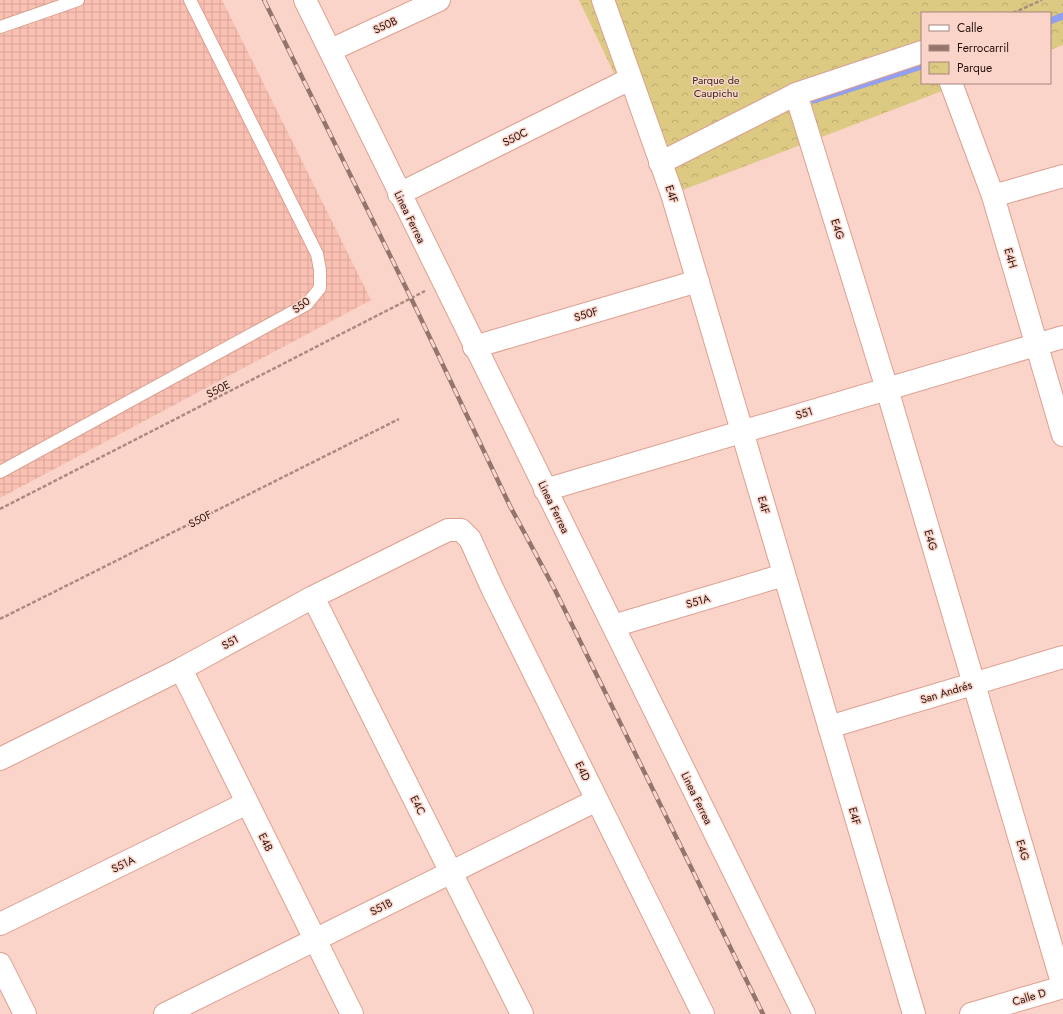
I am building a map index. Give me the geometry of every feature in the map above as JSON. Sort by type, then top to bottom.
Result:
[{"type":"street","name":"Linea Ferrea","points":[[305,0],[474,347],[804,1014]]},
{"type":"street","name":"S50B","points":[[330,50],[439,0]]},
{"type":"street","name":"E4F","points":[[603,0],[672,194],[914,1014]]},
{"type":"street","points":[[660,163],[796,94],[921,52]]},
{"type":"street","name":"S50C","points":[[399,194],[630,79]]},
{"type":"street","name":"E4H","points":[[951,84],[993,196],[1063,435]]},
{"type":"street","name":"E4G","points":[[796,94],[887,389],[1063,987]]},
{"type":"street","points":[[993,196],[1063,176]]},
{"type":"street","name":"S50F","points":[[474,347],[698,281]]},
{"type":"street","name":"S51","points":[[545,490],[1063,336]]},
{"type":"street","name":"S51","points":[[0,759],[181,669],[313,597],[448,530],[461,530]]},
{"type":"street","name":"E4D","points":[[461,530],[470,539],[492,590],[703,1014]]},
{"type":"street","name":"S51A","points":[[613,626],[784,575]]},
{"type":"street","name":"E4C","points":[[313,597],[522,1014]]},
{"type":"street","name":"San Andrés","points":[[829,727],[1063,657]]},
{"type":"street","name":"E4B","points":[[181,669],[352,1014]]},
{"type":"street","name":"S51B","points":[[165,1014],[597,800]]},
{"type":"street","name":"S51A","points":[[0,924],[247,803]]},
{"type":"street","points":[[0,964],[25,1014]]},
{"type":"street","name":"Calle D","points":[[971,1014],[1063,987]]},
{"type":"lane","points":[[0,27],[78,0]]},
{"type":"lane","name":"S50","points":[[0,472],[307,304],[320,288],[320,270],[317,254],[190,0]]},
{"type":"path","points":[[1014,12],[1042,0]]},
{"type":"path","name":"S50E","points":[[0,509],[443,282]]},
{"type":"path","name":"S50F","points":[[0,619],[400,420]]},
{"type":"shaded area","points":[[0,0],[222,0],[371,300],[0,498]]},
{"type":"green space","name":"Parque de Caupichu","points":[[579,0],[1063,0],[1063,45],[1051,50],[1051,12],[921,12],[921,84],[960,84],[672,194]]},
{"type":"waterway","points":[[1051,21],[1063,16]]},
{"type":"waterway","points":[[814,100],[921,66]]},
{"type":"railway","points":[[264,0],[411,298],[510,506],[555,590],[763,1014]]}]
